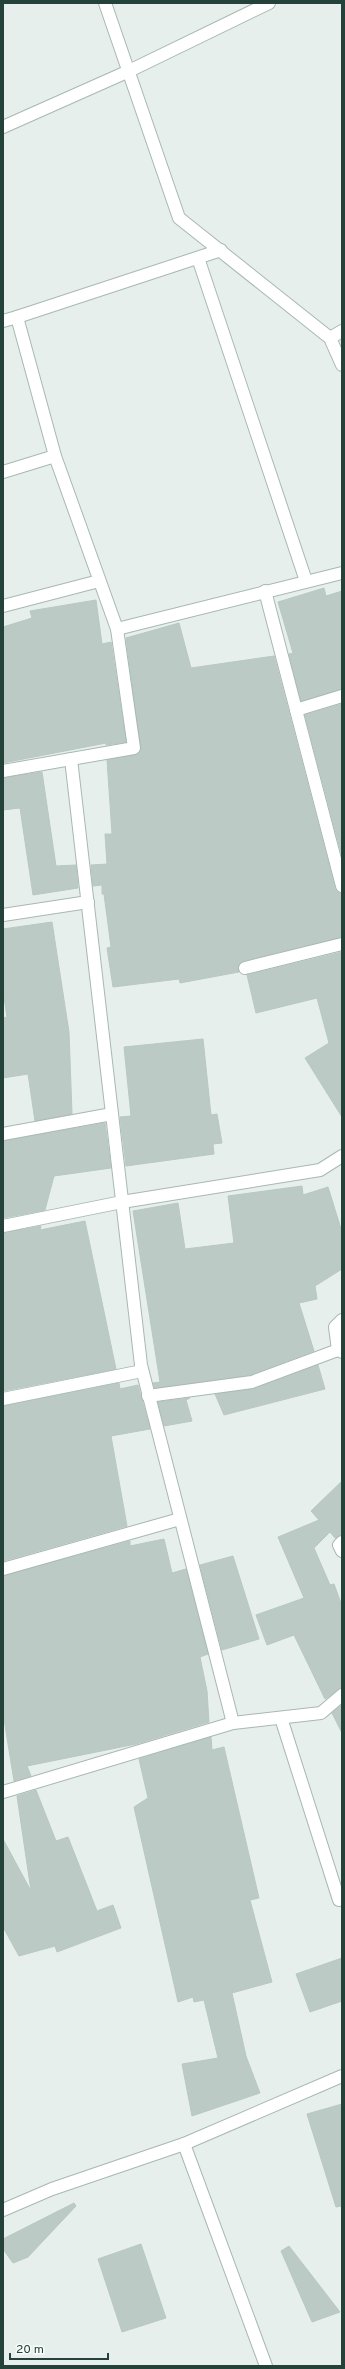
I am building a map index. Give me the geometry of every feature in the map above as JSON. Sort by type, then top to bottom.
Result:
[{"type":"street","points":[[106,3],[179,218],[330,338],[342,365]]},
{"type":"street","points":[[3,127],[129,71],[269,3]]},
{"type":"street","points":[[3,321],[221,250]]},
{"type":"street","points":[[198,258],[306,581]]},
{"type":"street","points":[[3,771],[134,748],[118,629],[99,581],[55,456],[17,317]]},
{"type":"street","points":[[330,338],[342,331]]},
{"type":"street","points":[[3,472],[55,456]]},
{"type":"street","points":[[118,629],[265,591],[342,573]]},
{"type":"street","points":[[3,606],[99,581]]},
{"type":"street","points":[[265,591],[342,886]]},
{"type":"street","points":[[296,710],[342,696]]},
{"type":"street","points":[[71,759],[142,1371],[233,1723]]},
{"type":"street","points":[[3,915],[88,902]]},
{"type":"street","points":[[245,968],[342,944]]},
{"type":"street","points":[[3,1134],[112,1114]]},
{"type":"street","points":[[3,1226],[122,1202],[320,1170],[342,1156]]},
{"type":"street","points":[[148,1396],[252,1382],[340,1351],[335,1327],[342,1320]]},
{"type":"street","points":[[3,1399],[142,1371]]},
{"type":"street","points":[[3,1569],[180,1519]]},
{"type":"street","points":[[342,1542],[339,1545],[342,1552]]},
{"type":"street","points":[[3,1792],[233,1723],[321,1713],[342,1695]]},
{"type":"street","points":[[281,1718],[339,1900]]},
{"type":"street","points":[[3,2210],[52,2189],[184,2144],[342,2076]]},
{"type":"street","points":[[184,2144],[266,2366]]},
{"type":"building","points":[[324,588],[326,596],[342,591],[342,689],[301,701],[289,654],[293,653],[278,602]]},
{"type":"building","points":[[96,600],[102,644],[111,642],[126,742],[106,745],[106,743],[3,763],[3,627],[32,618],[30,611]]},
{"type":"building","points":[[179,623],[191,668],[274,656],[335,888],[342,893],[342,937],[243,961],[238,966],[239,972],[180,983],[179,979],[113,987],[107,948],[111,947],[104,894],[102,894],[102,885],[93,886],[91,865],[107,864],[105,834],[112,834],[107,760],[135,755],[141,750],[126,638]]},
{"type":"building","points":[[342,704],[342,856],[305,715]]},
{"type":"building","points":[[42,772],[56,866],[76,865],[78,888],[33,895],[20,808],[3,810],[3,778]]},
{"type":"building","points":[[52,922],[69,1032],[72,1114],[35,1121],[28,1074],[3,1078],[3,1018],[7,1017],[3,991],[3,929]]},
{"type":"building","points":[[342,952],[342,1117],[305,1058],[329,1043],[317,998],[256,1013],[247,975]]},
{"type":"building","points":[[203,1039],[211,1115],[217,1114],[222,1143],[213,1144],[214,1154],[126,1166],[120,1117],[131,1116],[124,1047]]},
{"type":"building","points":[[105,1123],[111,1168],[54,1176],[45,1210],[3,1218],[3,1141]]},
{"type":"building","points":[[302,1186],[303,1195],[328,1187],[342,1232],[342,1269],[315,1286],[317,1299],[299,1303],[314,1351],[250,1375],[155,1388],[153,1383],[160,1382],[133,1211],[178,1203],[185,1249],[234,1243],[228,1196]]},
{"type":"building","points":[[85,1221],[116,1369],[3,1391],[3,1233],[41,1226],[40,1230]]},
{"type":"building","points":[[318,1365],[325,1389],[224,1415],[215,1394],[254,1389]]},
{"type":"building","points":[[119,1383],[120,1389],[138,1385],[150,1429],[111,1436],[127,1526],[3,1561],[3,1406]]},
{"type":"building","points":[[190,1398],[186,1400],[192,1421],[164,1426],[158,1402]]},
{"type":"building","points":[[342,1481],[342,1535],[335,1538],[330,1532],[314,1548],[330,1585],[334,1584],[342,1606],[342,1688],[325,1699],[294,1635],[267,1645],[256,1615],[304,1598],[278,1537],[319,1520],[311,1511]]},
{"type":"building","points":[[164,1539],[172,1573],[186,1569],[208,1654],[200,1657],[207,1691],[209,1722],[136,1744],[27,1766],[31,1776],[14,1781],[3,1713],[3,1576],[130,1541],[130,1546]]},
{"type":"building","points":[[233,1556],[259,1639],[222,1650],[200,1565]]},
{"type":"building","points":[[342,1705],[342,1733],[332,1713]]},
{"type":"building","points":[[211,1737],[212,1750],[224,1747],[259,1898],[250,1900],[272,1982],[232,1993],[246,2056],[260,2093],[192,2116],[182,2064],[218,2058],[204,2000],[194,2002],[193,1997],[178,2002],[134,1807],[148,1798],[139,1759]]},
{"type":"building","points":[[36,1790],[56,1841],[68,1837],[97,1911],[113,1905],[121,1928],[57,1952],[55,1946],[19,1956],[3,1927],[3,1839],[31,1891],[17,1796]]},
{"type":"building","points":[[342,1958],[342,2001],[310,2012],[296,1974]]},
{"type":"building","points":[[342,2104],[342,2206],[336,2207],[307,2114]]},
{"type":"building","points":[[74,2203],[76,2206],[28,2257],[13,2263],[3,2249],[3,2239]]},
{"type":"building","points":[[141,2244],[166,2318],[122,2332],[98,2259]]},
{"type":"building","points":[[289,2246],[340,2312],[312,2322],[281,2251]]}]
